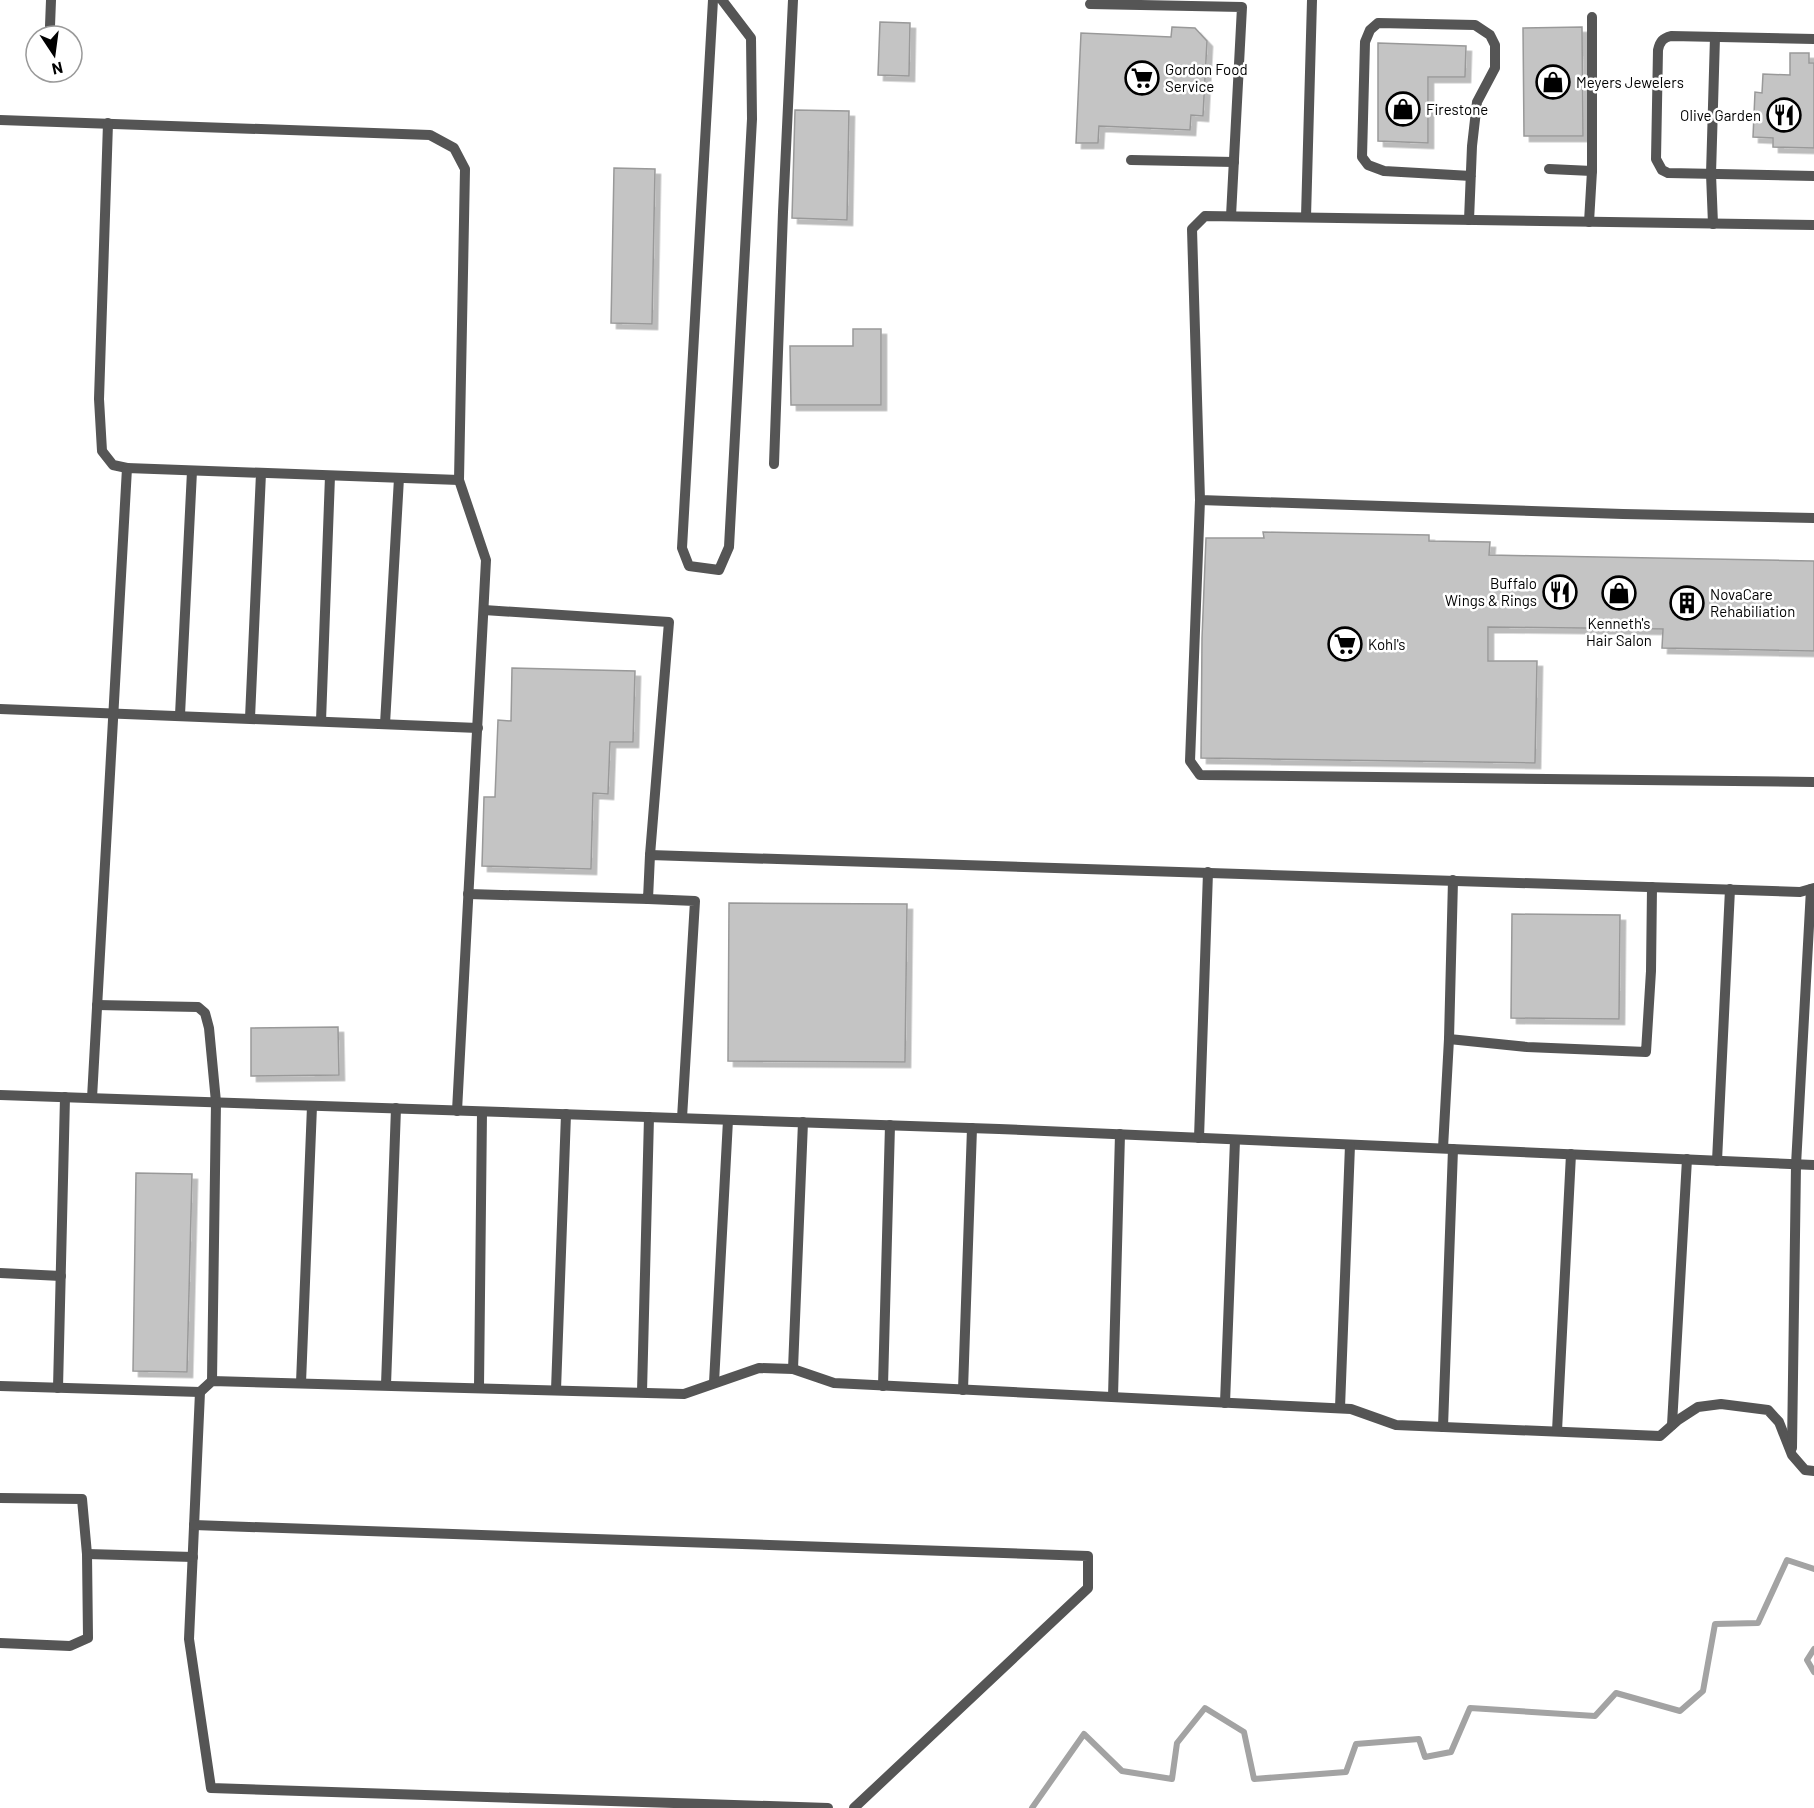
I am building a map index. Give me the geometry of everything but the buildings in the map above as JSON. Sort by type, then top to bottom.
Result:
[{"type":"lane","points":[[50,24],[51,0]]},
{"type":"lane","points":[[713,0],[682,548],[689,566],[719,570],[729,547],[752,119],[751,38],[722,0]]},
{"type":"lane","points":[[774,464],[784,166],[793,0]]},
{"type":"lane","points":[[1306,217],[1312,0]]},
{"type":"lane","points":[[1090,4],[1242,7],[1231,216]]},
{"type":"lane","points":[[1589,222],[1592,171],[1592,16]]},
{"type":"lane","points":[[1469,220],[1471,176],[1472,146],[1477,102],[1495,68],[1495,45],[1490,35],[1475,25],[1378,23],[1370,30],[1365,42],[1362,157],[1368,165],[1384,171],[1471,176]]},
{"type":"lane","points":[[1814,39],[1671,36],[1664,38],[1658,50],[1656,159],[1662,170],[1668,173],[1814,176]]},
{"type":"lane","points":[[1713,224],[1711,174],[1715,37]]},
{"type":"lane","points":[[0,120],[430,135],[454,148],[465,169],[459,480],[486,560],[458,1111]]},
{"type":"lane","points":[[108,123],[99,399],[102,451],[113,465],[127,468],[192,471],[459,480]]},
{"type":"lane","points":[[1131,160],[1234,162]]},
{"type":"lane","points":[[1549,169],[1592,171]]},
{"type":"lane","points":[[1814,225],[1205,216],[1192,229],[1200,500],[1190,761],[1200,775],[1814,782]]},
{"type":"lane","points":[[92,1098],[127,468]]},
{"type":"lane","points":[[180,715],[192,471]]},
{"type":"lane","points":[[250,718],[261,473]]},
{"type":"lane","points":[[321,721],[330,476]]},
{"type":"lane","points":[[385,724],[399,478]]},
{"type":"lane","points":[[1200,500],[1612,514],[1814,518]]},
{"type":"lane","points":[[483,610],[669,622],[648,899]]},
{"type":"lane","points":[[0,709],[478,728]]},
{"type":"lane","points":[[650,855],[1731,890],[1800,892],[1812,889],[1796,1165],[1792,1455]]},
{"type":"lane","points":[[1199,1138],[1208,872]]},
{"type":"lane","points":[[1443,1427],[1453,880]]},
{"type":"lane","points":[[1449,1039],[1527,1047],[1646,1052],[1651,971],[1652,887]]},
{"type":"lane","points":[[1718,1161],[1731,890]]},
{"type":"lane","points":[[468,894],[695,901],[682,1118]]},
{"type":"lane","points":[[97,1005],[198,1007],[205,1013],[209,1028],[216,1102],[212,1381]]},
{"type":"lane","points":[[0,1095],[972,1128],[1814,1165]]},
{"type":"lane","points":[[58,1388],[65,1097]]},
{"type":"lane","points":[[301,1383],[312,1106]]},
{"type":"lane","points":[[386,1385],[396,1108]]},
{"type":"lane","points":[[479,1387],[482,1112]]},
{"type":"lane","points":[[556,1390],[566,1114]]},
{"type":"lane","points":[[642,1392],[650,1117]]},
{"type":"lane","points":[[714,1383],[728,1120]]},
{"type":"lane","points":[[792,1369],[803,1122]]},
{"type":"lane","points":[[883,1386],[890,1125]]},
{"type":"lane","points":[[963,1390],[972,1128]]},
{"type":"lane","points":[[1113,1397],[1120,1134]]},
{"type":"lane","points":[[1226,1403],[1234,1140]]},
{"type":"lane","points":[[1340,1408],[1350,1144]]},
{"type":"lane","points":[[1557,1431],[1571,1154]]},
{"type":"lane","points":[[1672,1425],[1687,1159]]},
{"type":"lane","points":[[0,1273],[61,1276]]},
{"type":"lane","points":[[0,1386],[200,1392],[212,1381],[684,1394],[759,1368],[792,1369],[834,1383],[1340,1408],[1351,1409],[1396,1425],[1660,1436],[1698,1407],[1721,1404],[1768,1410],[1779,1422],[1792,1455],[1805,1470],[1814,1471]]},
{"type":"lane","points":[[200,1392],[189,1639],[211,1788],[828,1808]]},
{"type":"lane","points":[[0,1498],[82,1499],[87,1554],[88,1638],[70,1646],[0,1643]]},
{"type":"lane","points":[[194,1525],[1088,1556],[1088,1588],[854,1808]]},
{"type":"lane","points":[[87,1554],[193,1557]]},
{"type":"waterway","points":[[1032,1808],[1084,1734],[1122,1771],[1172,1779],[1177,1743],[1205,1708],[1244,1732],[1254,1779],[1346,1772],[1356,1744],[1419,1739],[1425,1757],[1451,1752],[1470,1708],[1595,1716],[1616,1693],[1680,1711],[1703,1691],[1715,1624],[1758,1623],[1787,1560],[1814,1569]]},
{"type":"waterway","points":[[1814,1649],[1807,1660],[1814,1672]]},
{"type":"place","name":"Gordon Food Service","points":[[1142,78]]},
{"type":"place","name":"Meyers Jewelers","points":[[1553,82]]},
{"type":"place","name":"Firestone","points":[[1403,109]]},
{"type":"place","name":"Olive Garden","points":[[1784,115]]},
{"type":"place","name":"Buffalo Wings & Rings","points":[[1560,592]]},
{"type":"place","name":"Kenneth's Hair Salon","points":[[1619,593]]},
{"type":"place","name":"NovaCare Rehabiliation","points":[[1687,603]]},
{"type":"place","name":"Kohl's","points":[[1345,644]]}]
